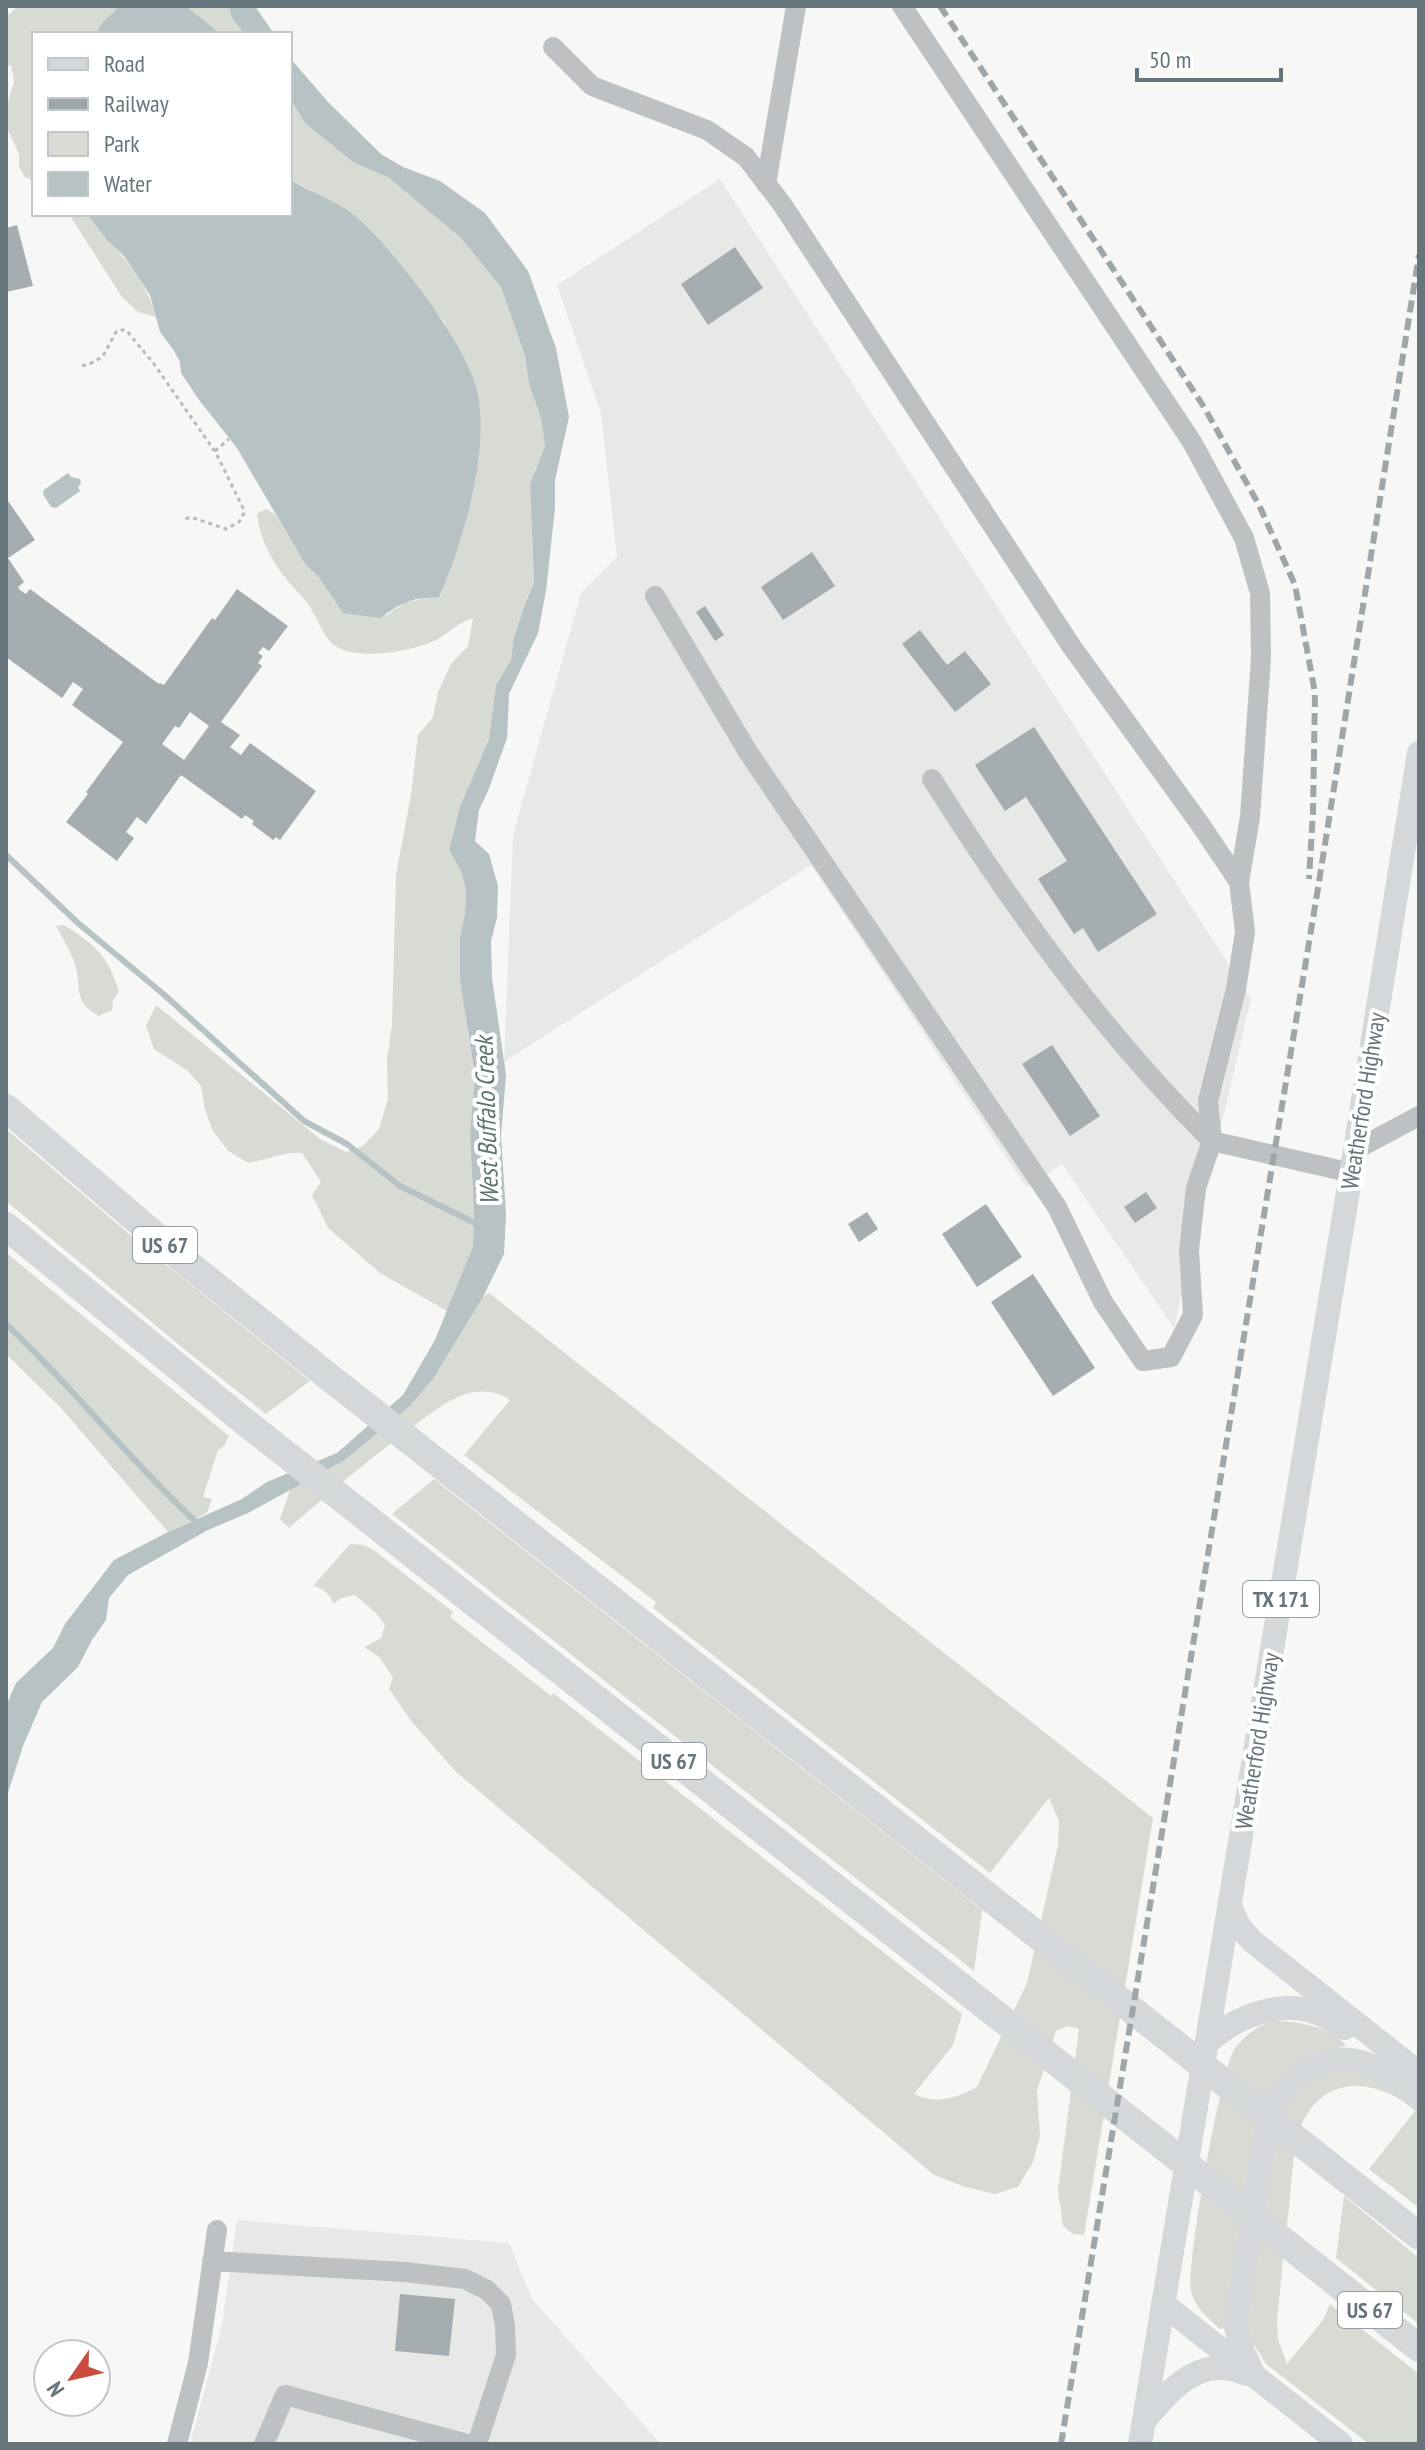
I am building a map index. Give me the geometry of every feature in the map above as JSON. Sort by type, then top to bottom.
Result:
[{"type":"highway","name":"US 67","points":[[6,1108],[175,1254],[329,1377],[1419,2236]]},
{"type":"highway","name":"US 67","points":[[6,1226],[367,1519],[1419,2348]]},
{"type":"main road","name":"Weatherford Highway","points":[[1142,2433],[1354,1162],[1419,753]]},
{"type":"main road","points":[[1230,1907],[1239,1926],[1252,1941],[1411,2066]]},
{"type":"main road","points":[[1207,2043],[1220,2031],[1254,2013],[1303,2010],[1318,2013],[1411,2066]]},
{"type":"main road","points":[[1254,2376],[1235,2324],[1265,2138],[1273,2106],[1282,2088],[1321,2063],[1344,2058],[1376,2066],[1419,2096]]},
{"type":"main road","points":[[1163,2304],[1341,2444]]},
{"type":"main road","points":[[1142,2433],[1168,2391],[1197,2372],[1221,2368],[1254,2376]]},
{"type":"street","points":[[766,184],[796,6]]},
{"type":"street","points":[[655,596],[748,752],[1057,1207],[1103,1302],[1143,1361],[1171,1357],[1193,1315],[1189,1250],[1196,1188],[1212,1141],[1208,1101],[1236,989],[1245,932],[1239,882],[1250,817],[1261,658],[1260,593],[1244,538],[1192,442],[902,6]]},
{"type":"street","points":[[553,47],[592,86],[707,130],[746,157],[790,217],[1072,647],[1239,882]]},
{"type":"street","points":[[932,779],[983,860],[1078,989],[1164,1094],[1212,1141],[1354,1162],[1419,1116]]},
{"type":"street","points":[[177,2444],[198,2363],[217,2230]]},
{"type":"street","points":[[212,2261],[405,2272],[465,2279],[487,2290],[501,2304],[506,2355],[477,2444]]},
{"type":"street","points":[[264,2444],[285,2395],[467,2444]]},
{"type":"path","points":[[82,366],[99,359],[116,332],[126,330],[154,364],[215,451],[243,508],[243,517],[236,525],[226,529],[191,517],[185,519]]},
{"type":"path","points":[[215,451],[229,439]]},
{"type":"shaded area","points":[[720,179],[1251,999],[1174,1328],[1062,1164],[1026,1187],[811,865],[504,1062],[513,835],[581,593],[617,557],[601,413],[557,285]]},
{"type":"shaded area","points":[[237,2220],[509,2243],[532,2299],[663,2444],[190,2444],[222,2325]]},
{"type":"green space","points":[[18,6],[120,6],[96,32],[32,32],[32,180],[25,177],[19,167],[19,154],[6,126],[6,109],[14,82],[11,65],[6,66],[6,17]]},
{"type":"green space","points":[[186,6],[229,6],[231,16],[243,32],[217,32]]},
{"type":"green space","points":[[292,102],[307,125],[353,162],[389,178],[461,238],[501,287],[525,356],[545,446],[530,484],[534,583],[514,637],[511,660],[496,685],[489,739],[460,807],[449,850],[461,871],[466,889],[460,937],[468,1035],[475,1076],[470,1134],[473,1246],[447,1311],[380,1273],[328,1228],[312,1195],[321,1182],[302,1153],[289,1153],[249,1163],[228,1151],[213,1131],[201,1086],[188,1071],[154,1049],[146,1026],[156,1005],[320,1139],[346,1152],[363,1146],[379,1129],[388,1099],[387,1059],[392,1025],[396,875],[418,735],[433,717],[438,692],[451,664],[468,646],[473,618],[436,640],[414,648],[370,654],[344,650],[326,636],[308,604],[273,561],[257,514],[266,509],[275,514],[305,564],[318,576],[343,613],[388,615],[408,602],[431,598],[459,545],[464,528],[477,461],[479,426],[478,394],[444,322],[385,248],[353,214],[292,180]]},
{"type":"green space","points":[[70,216],[89,216],[136,274],[156,317],[138,312],[122,297]]},
{"type":"green space","points":[[64,925],[84,938],[105,960],[119,992],[113,1000],[112,1010],[99,1016],[81,999],[74,961],[56,926]]},
{"type":"green space","points":[[6,1129],[149,1251],[310,1381],[266,1414],[184,1349],[6,1201]]},
{"type":"green space","points":[[6,1255],[229,1436],[218,1450],[203,1497],[212,1499],[207,1513],[168,1532],[61,1408],[6,1354]]},
{"type":"green space","points":[[489,1293],[1153,1818],[1084,2235],[1073,2234],[1063,2226],[1058,2190],[1079,2029],[1068,2026],[1056,2031],[1037,2091],[1040,2136],[1033,2162],[1018,2187],[995,2194],[934,2175],[455,1771],[412,1722],[389,1689],[393,1677],[379,1657],[364,1647],[381,1638],[385,1625],[376,1613],[355,1595],[339,1599],[334,1604],[326,1592],[313,1586],[350,1544],[364,1545],[375,1551],[453,1612],[450,1617],[551,1696],[553,1693],[962,2014],[953,2045],[914,2094],[946,2099],[977,2087],[1027,1983],[1058,1845],[1059,1821],[1049,1798],[990,1873],[653,1608],[656,1602],[464,1455],[510,1400],[499,1395],[475,1392],[449,1402],[379,1453],[289,1528],[280,1519],[290,1490],[345,1460],[409,1407],[433,1379],[483,1297]]},
{"type":"green space","points":[[434,1479],[982,1910],[974,1971],[392,1514]]},
{"type":"green space","points":[[1273,2021],[1323,2029],[1346,2046],[1316,2053],[1292,2066],[1225,2328],[1220,2329],[1199,2308],[1191,2291],[1205,2169],[1234,2050],[1251,2032]]},
{"type":"green space","points":[[1365,2068],[1419,2107],[1419,2208],[1369,2169],[1415,2111],[1387,2093],[1356,2086],[1328,2094],[1315,2104],[1304,2119],[1294,2157],[1277,2321],[1278,2339],[1287,2364],[1323,2320],[1330,2304],[1419,2374],[1419,2444],[1369,2444],[1266,2364],[1248,2335],[1246,2319],[1274,2149],[1285,2102],[1310,2076]]},
{"type":"green space","points":[[1344,2196],[1419,2258],[1419,2324],[1336,2258]]},
{"type":"water","points":[[120,6],[186,6],[217,32],[96,32]]},
{"type":"water","points":[[229,6],[255,6],[273,32],[243,32],[231,16]]},
{"type":"water","name":"West Buffalo Creek","points":[[292,60],[328,102],[381,154],[403,167],[440,181],[485,213],[528,271],[556,348],[569,417],[555,480],[546,591],[538,633],[509,694],[507,738],[479,810],[475,841],[489,854],[498,886],[497,918],[491,941],[492,978],[506,1075],[501,1135],[506,1214],[504,1254],[483,1297],[433,1379],[409,1407],[345,1460],[128,1575],[109,1598],[106,1620],[78,1667],[42,1702],[23,1746],[6,1799],[6,1706],[16,1683],[53,1648],[65,1624],[114,1560],[242,1499],[267,1482],[337,1453],[403,1395],[435,1340],[473,1246],[470,1134],[475,1076],[460,980],[460,937],[466,889],[461,871],[449,850],[460,807],[489,739],[496,685],[511,660],[514,637],[534,583],[530,484],[545,446],[541,418],[529,384],[525,356],[501,287],[461,238],[389,178],[353,162],[306,124],[292,102]]},
{"type":"water","points":[[292,180],[347,210],[370,230],[408,273],[445,325],[472,375],[478,395],[480,444],[472,498],[457,551],[439,597],[416,599],[380,618],[343,613],[318,576],[305,564],[237,448],[181,373],[180,362],[160,332],[150,295],[124,256],[89,216],[292,216]]},
{"type":"water","points":[[68,473],[80,479],[80,491],[56,508],[51,507],[43,494],[44,490]]},
{"type":"building","points":[[17,225],[33,286],[6,292],[6,228]]},
{"type":"building","points":[[735,247],[763,288],[708,325],[681,284]]},
{"type":"building","points":[[6,498],[35,540],[8,558],[24,582],[18,587],[20,590],[26,594],[30,589],[159,684],[164,685],[237,589],[288,626],[269,651],[263,647],[258,653],[263,656],[258,663],[262,666],[221,722],[240,735],[230,747],[241,755],[250,743],[316,791],[280,840],[276,837],[273,840],[252,824],[254,821],[245,815],[242,819],[181,775],[146,824],[137,817],[126,832],[134,838],[117,861],[66,822],[123,742],[72,705],[83,689],[73,682],[62,698],[6,657]],"holes":[[[190,712],[209,726],[184,760],[162,744]]]},
{"type":"building","points":[[812,552],[835,586],[783,620],[761,587]]},
{"type":"building","points":[[705,606],[724,635],[715,641],[696,612]]},
{"type":"building","points":[[920,630],[947,665],[965,651],[991,684],[955,712],[902,644]]},
{"type":"building","points":[[1034,727],[1157,914],[1098,952],[1083,928],[1074,934],[1038,879],[1067,861],[1026,797],[1005,811],[975,765]]},
{"type":"building","points":[[1052,1045],[1100,1116],[1070,1136],[1022,1064]]},
{"type":"building","points":[[1146,1192],[1157,1208],[1135,1223],[1124,1207]]},
{"type":"building","points":[[986,1204],[1022,1257],[977,1287],[942,1234]]},
{"type":"building","points":[[867,1212],[878,1229],[859,1242],[848,1224]]},
{"type":"building","points":[[1033,1274],[1095,1368],[1053,1396],[991,1302]]},
{"type":"building","points":[[400,2294],[455,2299],[449,2356],[395,2351]]},
{"type":"waterway","points":[[6,855],[78,923],[161,992],[304,1121],[347,1144],[400,1186],[479,1225]]},
{"type":"waterway","points":[[6,1324],[196,1522]]},
{"type":"railway","points":[[940,6],[1204,407],[1259,505],[1295,585],[1315,693],[1309,879]]},
{"type":"railway","points":[[1061,2444],[1318,888],[1419,255]]}]
